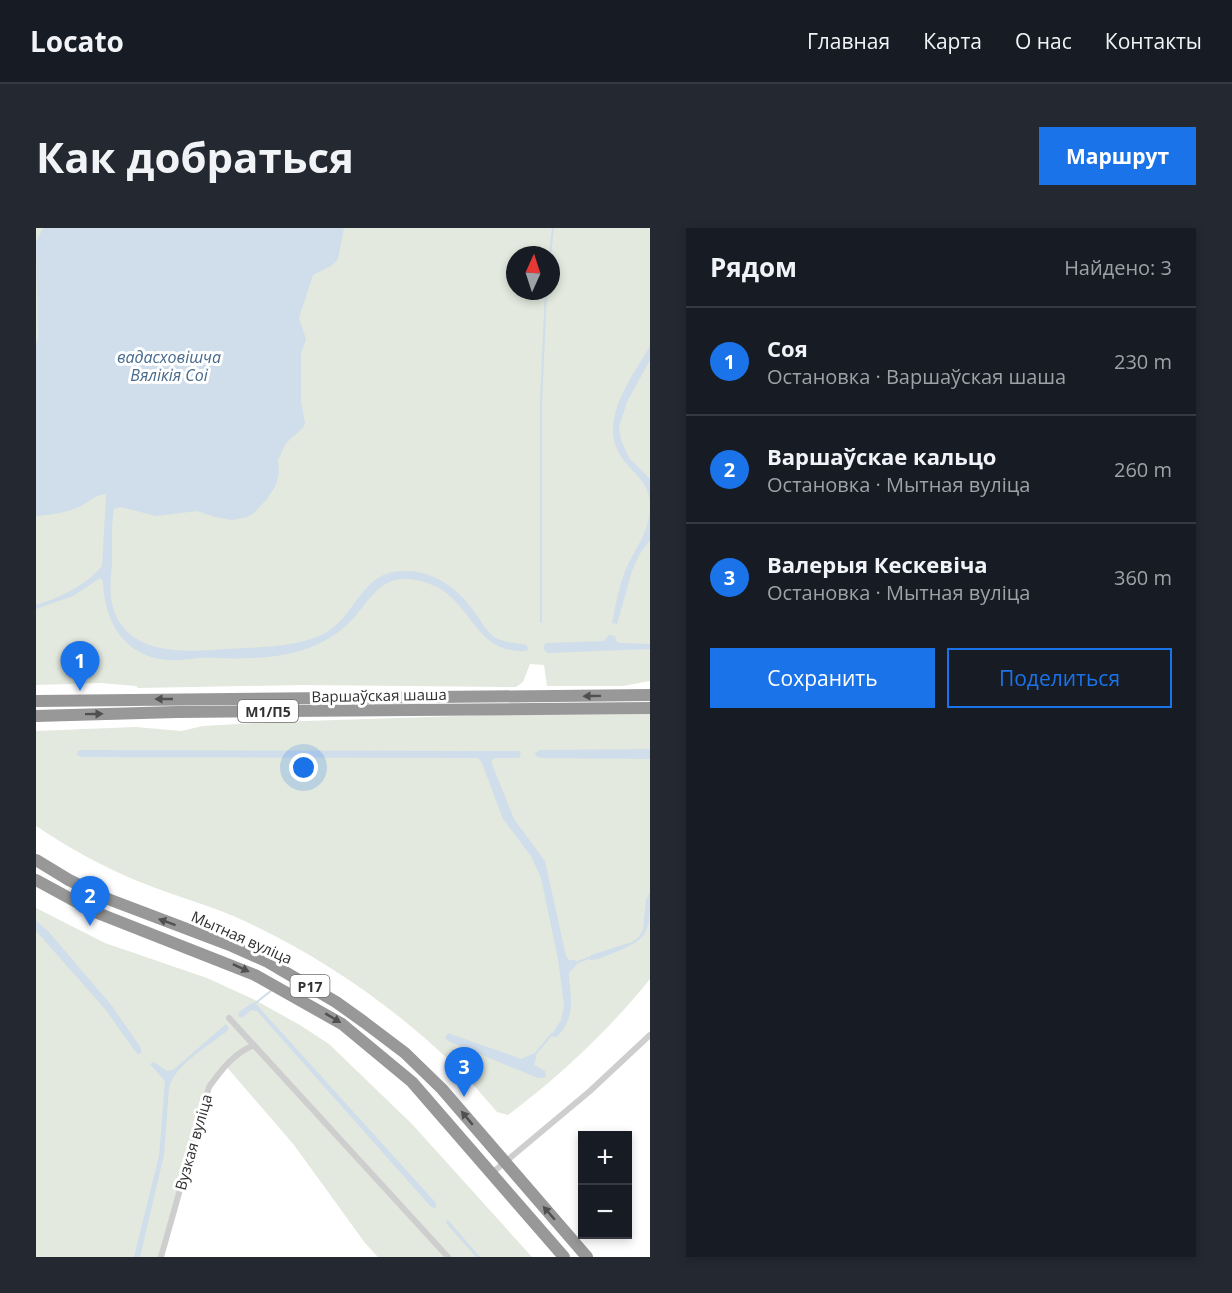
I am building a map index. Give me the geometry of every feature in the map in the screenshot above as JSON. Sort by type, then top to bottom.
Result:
[{"type":"highway","name":"Варшаўская шаша","points":[[36,701],[650,695]]},
{"type":"highway","name":"Варшаўская шаша","points":[[36,716],[177,712],[650,708]]},
{"type":"highway","name":"Мытная вуліца","points":[[36,860],[69,880],[108,899],[268,962],[336,1002],[405,1053],[435,1082],[587,1257]]},
{"type":"highway","name":"Мытная вуліца","points":[[36,880],[95,912],[255,975],[342,1024],[412,1082],[564,1257]]},
{"type":"street","points":[[230,1018],[448,1257]]},
{"type":"street","points":[[492,1173],[590,1091],[650,1035]]},
{"type":"street","name":"Вузкая вуліца","points":[[161,1257],[209,1087],[225,1065],[241,1051],[254,1045]]},
{"type":"shaded area","points":[[36,228],[650,228],[650,681],[623,686],[547,686],[544,665],[530,664],[523,682],[516,687],[303,685],[138,688],[101,683],[36,685]]},
{"type":"shaded area","points":[[650,714],[650,979],[583,1052],[508,1115],[497,1112],[457,1068],[402,1019],[324,964],[238,918],[152,887],[113,870],[36,826],[36,731],[136,727],[181,731],[203,726],[275,722],[490,715]]},
{"type":"shaded area","points":[[36,908],[105,943],[207,978],[255,1000],[329,1044],[412,1124],[532,1257],[378,1257],[365,1243],[294,1145],[225,1065],[209,1087],[161,1257],[36,1257]]},
{"type":"water","name":"вадасховішча Вялікія Соі","points":[[43,228],[344,228],[338,259],[331,266],[313,275],[299,318],[306,339],[301,354],[301,401],[305,423],[303,428],[286,443],[278,460],[279,473],[276,485],[267,499],[254,513],[232,520],[197,511],[156,516],[121,507],[114,509],[111,599],[119,621],[130,634],[159,648],[176,650],[287,645],[321,635],[333,628],[367,587],[377,579],[389,573],[414,571],[434,577],[460,594],[486,629],[496,638],[527,645],[528,650],[511,650],[492,642],[446,593],[436,586],[411,579],[396,580],[380,588],[350,622],[325,641],[304,650],[266,657],[168,660],[139,652],[128,644],[112,623],[104,596],[103,581],[100,578],[73,596],[36,609],[36,605],[63,595],[81,585],[102,566],[106,497],[106,494],[99,495],[68,511],[36,516],[36,344],[38,338],[36,242]]},
{"type":"water","points":[[650,346],[650,360],[627,402],[619,427],[621,440],[629,458],[650,479],[650,503],[645,486],[617,449],[613,434],[618,404]]},
{"type":"water","points":[[650,506],[650,540],[639,555],[632,571],[617,624],[612,623],[621,582],[644,534]]},
{"type":"water","points":[[609,635],[615,636],[616,641],[620,643],[650,644],[650,649],[547,653],[543,648],[546,643],[604,641]]},
{"type":"water","points":[[650,749],[650,759],[541,758],[535,753],[540,750]]},
{"type":"water","points":[[81,750],[519,751],[521,754],[519,758],[495,758],[492,764],[514,819],[545,861],[566,956],[569,960],[575,960],[578,963],[569,973],[571,1007],[567,1022],[557,1037],[553,1037],[552,1034],[561,1020],[564,1005],[558,959],[541,878],[531,856],[503,819],[482,763],[478,758],[82,757],[77,755]]},
{"type":"water","points":[[650,892],[648,924],[642,937],[616,952],[590,960],[591,955],[632,942],[639,937],[643,929],[646,900]]},
{"type":"water","points":[[36,921],[48,931],[112,1006],[141,1048],[141,1053],[138,1054],[135,1051],[105,1009],[36,931]]},
{"type":"water","points":[[255,1003],[436,1203],[436,1208],[431,1207],[257,1011],[251,1010],[242,1018],[238,1016],[239,1012]]},
{"type":"water","points":[[226,1024],[229,1028],[227,1031],[185,1064],[172,1080],[169,1088],[164,1155],[140,1257],[134,1257],[159,1156],[165,1081],[150,1064],[154,1062],[167,1071],[173,1070]]},
{"type":"water","points":[[448,1033],[521,1059],[535,1053],[534,1065],[545,1071],[546,1076],[538,1078],[450,1042],[445,1038]]},
{"type":"water","points":[[447,1220],[480,1257],[476,1257],[446,1223]]},
{"type":"waterway","points":[[551,246],[553,228]]},
{"type":"waterway","points":[[541,622],[541,403],[546,300]]},
{"type":"waterway","points":[[575,963],[589,958]]},
{"type":"waterway","points":[[253,1005],[272,990]]},
{"type":"waterway","points":[[535,1054],[552,1034]]},
{"type":"place","name":"Соя","points":[[80,691]]},
{"type":"place","name":"Варшаўскае кальцо","points":[[90,926]]},
{"type":"place","name":"Валерыя Кескевіча","points":[[464,1097]]}]
